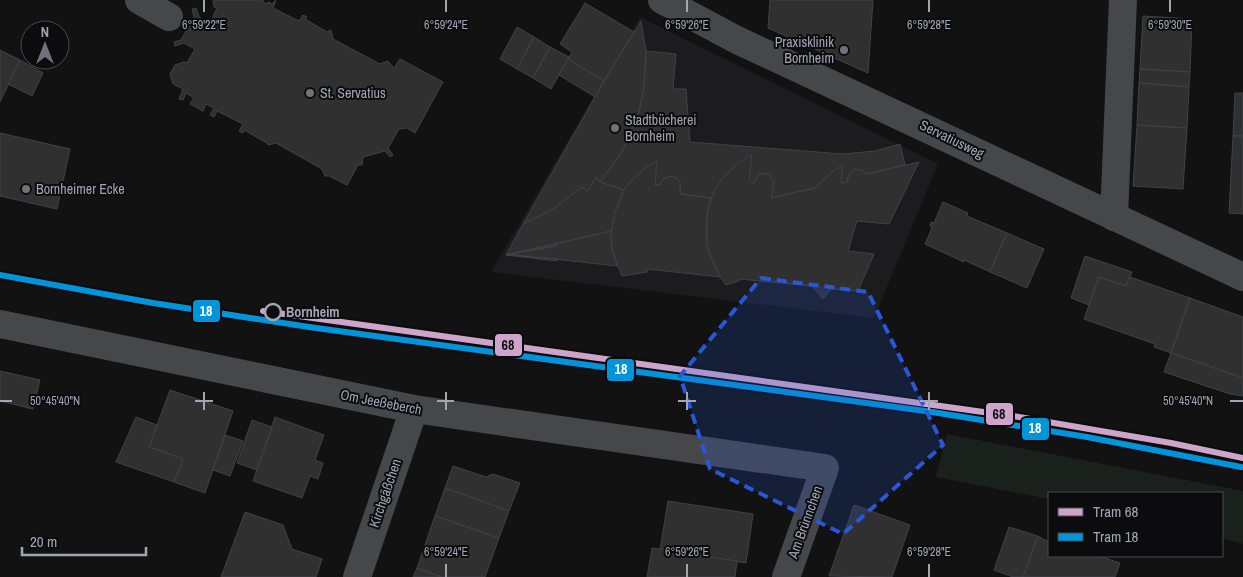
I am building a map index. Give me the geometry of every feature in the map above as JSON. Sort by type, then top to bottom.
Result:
[{"type":"street","points":[[139,0],[169,17]]},
{"type":"street","name":"Servatiusweg","points":[[662,0],[735,38],[908,118],[1114,218],[1243,277]]},
{"type":"street","points":[[1114,218],[1123,0]]},
{"type":"street","name":"Om Jeeßeberch","points":[[0,324],[414,409],[825,468]]},
{"type":"street","name":"Kirchgäßchen","points":[[357,577],[414,409]]},
{"type":"street","name":"Am Brünnchen","points":[[786,577],[825,468]]},
{"type":"highlighted area","points":[[761,278],[868,292],[943,445],[843,534],[710,469],[680,376]]},
{"type":"shaded area","points":[[640,17],[938,164],[874,318],[491,272]]},
{"type":"shaded area","points":[[947,434],[1243,491],[1243,544],[1223,538],[1223,492],[1048,492],[1048,499],[936,477]]},
{"type":"building","name":"St. Servatius","points":[[213,0],[262,0],[266,4],[268,2],[272,4],[276,0],[273,8],[299,21],[303,15],[307,17],[305,19],[327,32],[331,30],[333,39],[380,64],[388,61],[394,68],[400,59],[443,82],[415,133],[407,128],[399,129],[388,148],[393,155],[390,157],[385,151],[363,157],[362,165],[358,165],[347,185],[329,176],[325,176],[322,169],[276,143],[268,145],[244,130],[243,133],[239,131],[243,124],[217,111],[214,117],[210,115],[214,108],[206,104],[203,111],[190,104],[194,98],[186,93],[183,100],[179,99],[183,89],[173,84],[170,74],[175,65],[187,63],[195,49],[184,43],[175,46],[174,42],[181,40],[194,17],[192,9],[196,8],[199,17],[210,23],[217,8],[214,7]]},
{"type":"building","name":"Praxisklinik Bornheim","points":[[770,0],[873,0],[868,73],[768,28]]},
{"type":"building","points":[[585,3],[634,32],[604,81],[568,59],[572,52],[560,44]]},
{"type":"building","points":[[1143,16],[1192,19],[1190,72],[1140,69]]},
{"type":"building","points":[[641,21],[646,51],[644,88],[639,112],[622,152],[600,182],[596,177],[588,191],[581,187],[555,208],[523,224],[604,81]]},
{"type":"building","points":[[517,27],[534,37],[517,69],[500,59]]},
{"type":"building","points":[[534,37],[550,47],[533,78],[517,69]]},
{"type":"building","points":[[550,47],[569,57],[551,89],[533,78]]},
{"type":"building","points":[[0,50],[20,60],[0,102]]},
{"type":"building","points":[[646,51],[676,54],[673,89],[686,89],[690,142],[843,154],[875,151],[900,144],[905,165],[867,174],[855,169],[849,174],[847,182],[834,184],[827,176],[815,188],[771,198],[774,182],[767,173],[759,174],[754,183],[722,179],[711,198],[680,194],[680,182],[673,176],[664,178],[660,185],[631,181],[624,190],[600,182],[622,152],[639,112],[644,88]]},
{"type":"building","points":[[568,59],[604,81],[595,97],[559,75]]},
{"type":"building","points":[[20,60],[20,70],[38,70],[43,73],[32,96],[8,84]]},
{"type":"building","points":[[1140,69],[1190,72],[1189,87],[1139,83]]},
{"type":"building","points":[[1139,83],[1189,87],[1187,128],[1137,125]]},
{"type":"building","points":[[1235,93],[1243,93],[1243,136],[1233,136]]},
{"type":"building","points":[[1137,125],[1187,128],[1183,189],[1133,186]]},
{"type":"building","points":[[0,133],[70,149],[57,209],[0,196]]},
{"type":"building","points":[[1233,136],[1243,136],[1243,214],[1229,213]]},
{"type":"building","points":[[752,154],[749,181],[754,183],[759,174],[769,174],[774,182],[771,198],[815,188],[833,171],[843,165],[841,183],[847,182],[849,174],[855,169],[867,174],[919,162],[889,224],[857,221],[848,251],[874,254],[858,291],[831,289],[823,299],[812,286],[739,279],[739,281],[726,285],[720,277],[707,246],[707,213],[714,191],[722,179],[737,164]]},
{"type":"building","points":[[657,161],[655,185],[660,185],[664,178],[673,176],[680,182],[680,194],[711,198],[707,213],[706,238],[709,254],[720,277],[647,269],[647,272],[622,276],[612,250],[611,231],[615,212],[624,190],[631,181],[646,167]]},
{"type":"building","points":[[596,177],[600,182],[624,190],[615,212],[611,231],[506,255],[523,224],[555,208],[581,187],[588,191]]},
{"type":"building","points":[[943,202],[968,213],[967,216],[1007,233],[990,272],[925,244],[932,228],[930,226],[931,222],[934,223]]},
{"type":"building","points":[[611,231],[612,250],[617,266],[508,254],[556,246],[556,244]]},
{"type":"building","points":[[1007,233],[1044,249],[1027,288],[990,272]]},
{"type":"building","points":[[556,244],[556,246],[510,254]]},
{"type":"building","points":[[506,255],[557,259],[557,261]]},
{"type":"building","points":[[1085,256],[1132,272],[1126,286],[1099,277],[1089,305],[1071,298]]},
{"type":"building","points":[[1099,277],[1126,286],[1130,277],[1190,298],[1171,353],[1154,347],[1155,344],[1084,319]]},
{"type":"building","points":[[1190,298],[1243,317],[1243,378],[1171,353]]},
{"type":"building","points":[[1171,353],[1243,378],[1243,396],[1230,394],[1164,372]]},
{"type":"building","points":[[0,371],[40,380],[33,409],[0,401]]},
{"type":"building","points":[[170,390],[233,411],[205,493],[174,482],[183,459],[149,447]]},
{"type":"building","points":[[136,417],[157,425],[149,447],[183,459],[174,482],[116,462]]},
{"type":"building","points":[[275,417],[324,435],[315,460],[323,463],[318,479],[310,476],[302,498],[253,481]]},
{"type":"building","points":[[252,420],[272,427],[257,470],[237,463]]},
{"type":"building","points":[[225,435],[243,441],[230,476],[213,470]]},
{"type":"building","points":[[453,466],[486,477],[493,474],[520,483],[509,511],[445,488]]},
{"type":"building","points":[[445,488],[509,511],[499,538],[435,516]]},
{"type":"building","points":[[668,501],[753,514],[746,563],[660,550]]},
{"type":"building","points":[[854,505],[910,525],[892,577],[829,576]]},
{"type":"building","points":[[245,512],[283,525],[292,549],[322,559],[316,577],[221,577]]},
{"type":"building","points":[[435,516],[499,538],[485,577],[441,577],[417,568]]},
{"type":"building","points":[[1009,527],[1038,536],[1023,577],[1013,577],[994,570]]},
{"type":"building","points":[[1038,536],[1048,541],[1048,557],[1102,557],[1120,563],[1115,577],[1023,577]]},
{"type":"building","points":[[652,548],[737,561],[735,577],[647,577]]},
{"type":"building","points":[[417,568],[441,577],[413,577]]},
{"type":"tram line","name":"18","points":[[0,275],[153,303],[309,327],[932,412],[1087,437],[1241,467]]},
{"type":"tram line","name":"68","points":[[263,311],[1019,417],[1171,443],[1243,458]]},
{"type":"place","name":"Praxisklinik Bornheim","points":[[844,50]]},
{"type":"place","name":"St. Servatius","points":[[310,93]]},
{"type":"place","name":"Stadtbücherei Bornheim","points":[[615,128]]},
{"type":"place","name":"Bornheimer Ecke","points":[[26,189]]},
{"type":"place","name":"Bornheim","points":[[273,312]]}]
